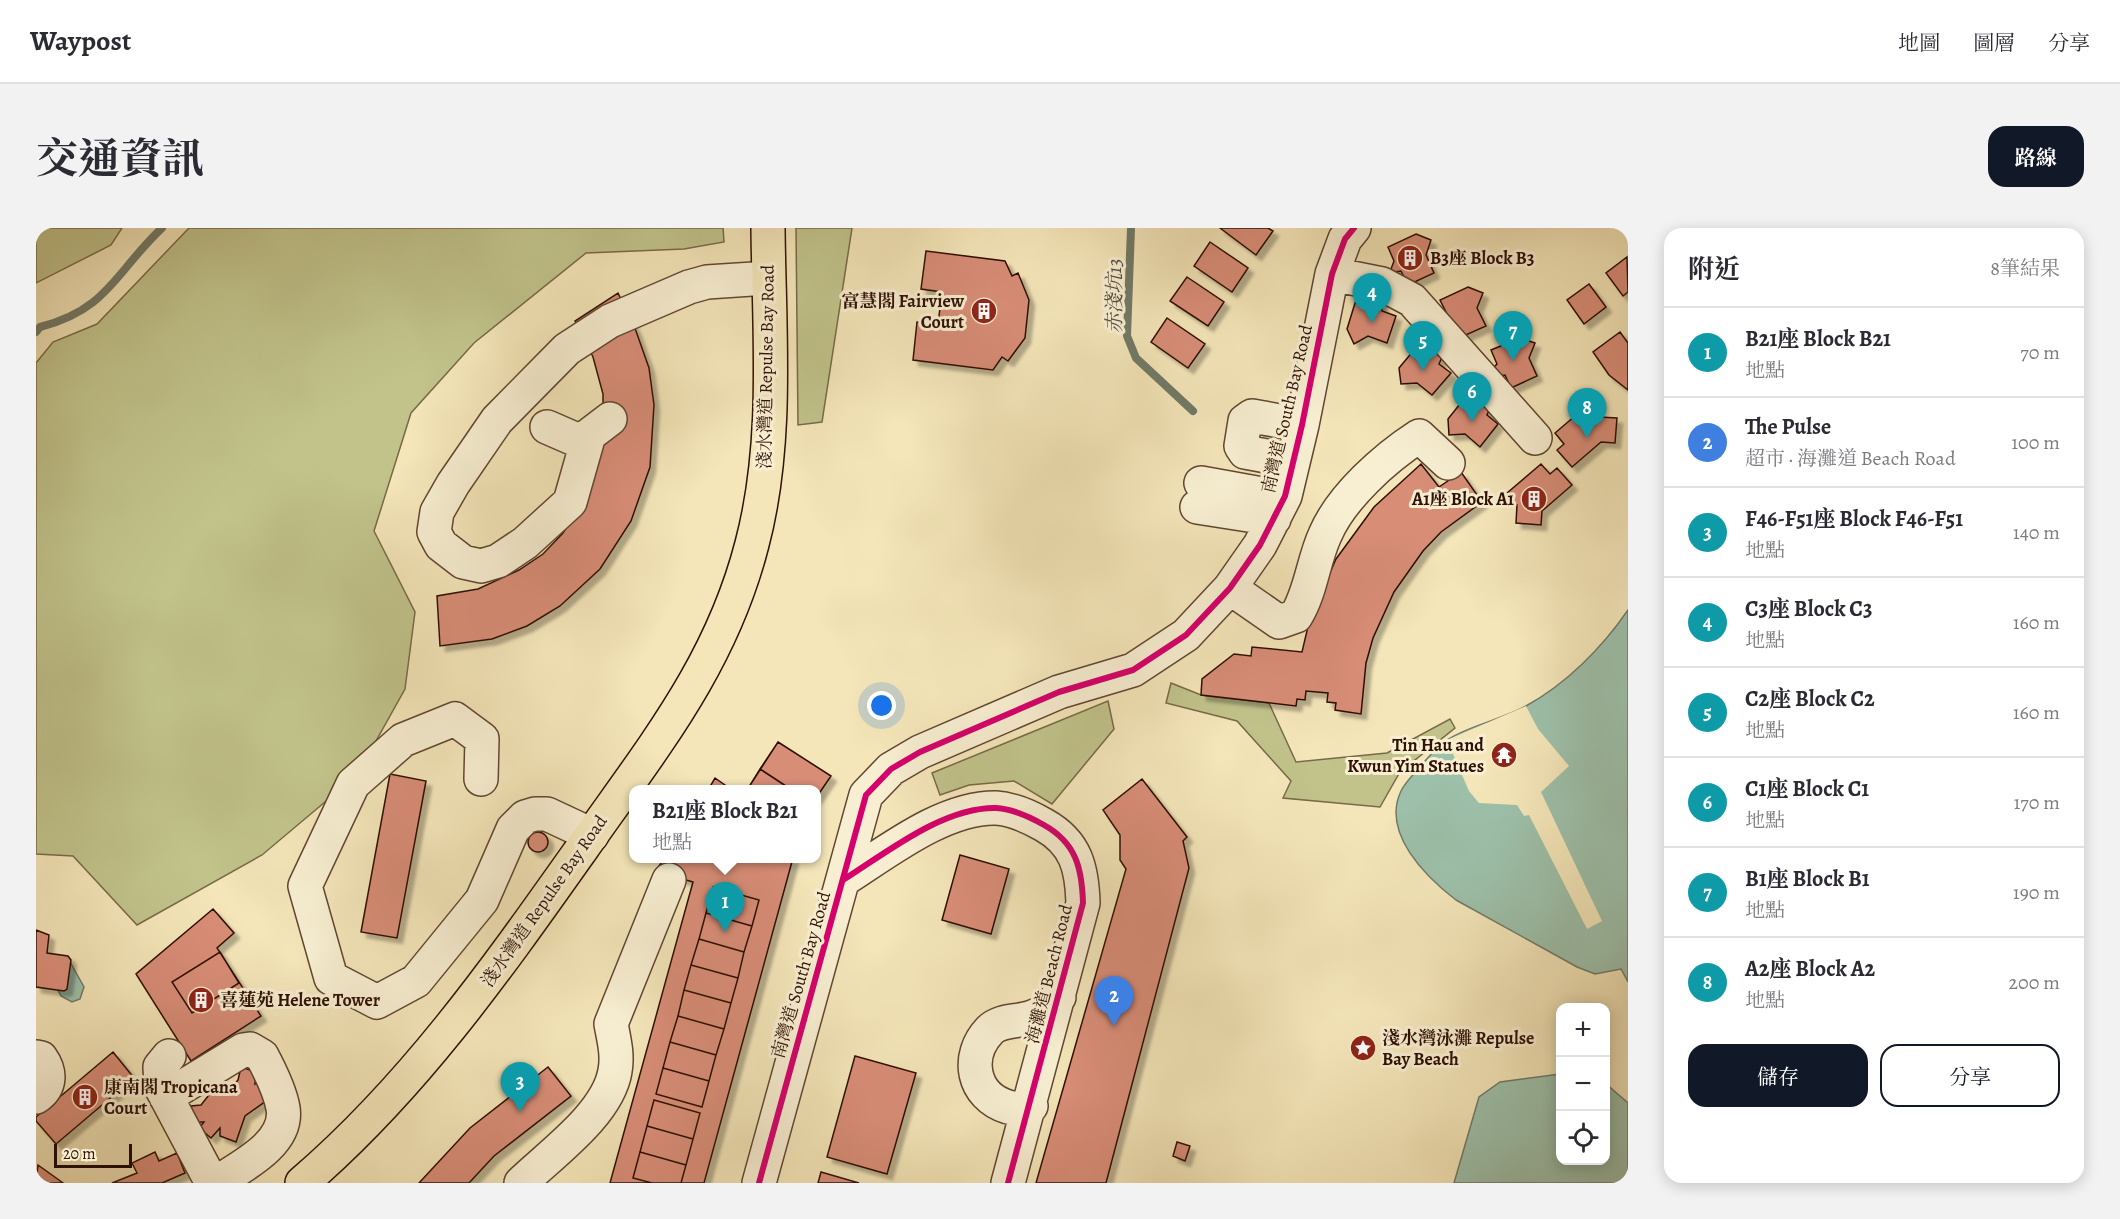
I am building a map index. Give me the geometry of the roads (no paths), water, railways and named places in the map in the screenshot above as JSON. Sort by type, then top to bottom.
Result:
[{"type":"main road","name":"淺水灣道 Repulse Bay Road","points":[[302,1183],[374,1116],[461,1016],[592,835],[697,682],[719,638],[744,570],[758,518],[765,466],[769,390],[768,228]]},
{"type":"street","name":"南灣道 South Bay Road","points":[[759,1183],[866,795],[891,769],[920,752],[1059,692],[1132,670],[1186,635],[1230,588],[1260,545],[1279,508],[1302,425],[1332,274],[1344,239],[1354,228]]},
{"type":"street","points":[[1332,274],[1382,284],[1412,300],[1535,438]]},
{"type":"street","points":[[610,419],[589,435],[570,502],[534,552],[473,566],[452,556],[441,545],[434,532],[437,512],[497,420],[567,349],[610,321],[689,287],[707,282],[768,278]]},
{"type":"street","points":[[1293,461],[1245,452],[1241,446],[1245,421],[1252,416],[1302,425]]},
{"type":"street","points":[[547,427],[586,444]]},
{"type":"street","points":[[1230,588],[1279,622],[1296,616],[1305,601],[1310,572],[1325,532],[1362,482],[1398,450],[1419,436],[1448,463]]},
{"type":"street","points":[[1199,495],[1279,508]]},
{"type":"street","points":[[481,779],[482,739],[455,719],[403,740],[353,784],[305,886],[332,978],[377,1002],[416,981],[482,900],[513,829],[525,817],[547,814],[592,835]]},
{"type":"street","name":"海灘道 Beach Road","points":[[843,880],[922,830],[962,813],[997,808],[1027,815],[1055,831],[1064,841],[1082,874],[1083,903],[1031,1106],[1008,1183]]},
{"type":"street","points":[[521,1183],[595,1113],[608,1093],[615,1071],[616,1047],[611,1024],[669,880]]},
{"type":"street","name":"海灘道 Beach Road","points":[[1031,1106],[1010,1108],[991,1100],[978,1084],[973,1064],[979,1043],[992,1028],[1012,1020],[1030,1018],[1046,1010],[1059,997]]},
{"type":"street","points":[[166,1097],[243,1050],[250,1049],[262,1056],[283,1108],[282,1123],[260,1154],[214,1183],[166,1097],[161,1087],[159,1074],[169,1056]]},
{"type":"street","points":[[36,1057],[46,1065],[48,1073],[45,1089],[36,1097]]},
{"type":"waterway","points":[[36,332],[40,327],[63,320],[96,300],[162,228]]},
{"type":"waterway","name":"赤淺坑13","points":[[1131,228],[1127,336],[1136,358],[1193,411]]},
{"type":"place","name":"B3座 Block B3","points":[[1410,258]]},
{"type":"place","name":"富慧閣 Fairview Court","points":[[984,311]]},
{"type":"place","name":"C3座 Block C3","points":[[1372,323]]},
{"type":"place","name":"B1座 Block B1","points":[[1513,361]]},
{"type":"place","name":"C2座 Block C2","points":[[1423,371]]},
{"type":"place","name":"C1座 Block C1","points":[[1472,422]]},
{"type":"place","name":"A2座 Block A2","points":[[1587,438]]},
{"type":"place","name":"A1座 Block A1","points":[[1534,499]]},
{"type":"place","name":"Tin Hau and Kwun Yim Statues","points":[[1504,755]]},
{"type":"place","name":"B21座 Block B21","points":[[725,932]]},
{"type":"place","name":"喜蓮苑 Helene Tower","points":[[201,1000]]},
{"type":"place","name":"The Pulse","points":[[1114,1026]]},
{"type":"place","name":"淺水灣泳灘 Repulse Bay Beach","points":[[1363,1048]]},
{"type":"place","name":"康南閣 Tropicana Court","points":[[85,1097]]},
{"type":"place","name":"F46-F51座 Block F46-F51","points":[[520,1112]]}]
